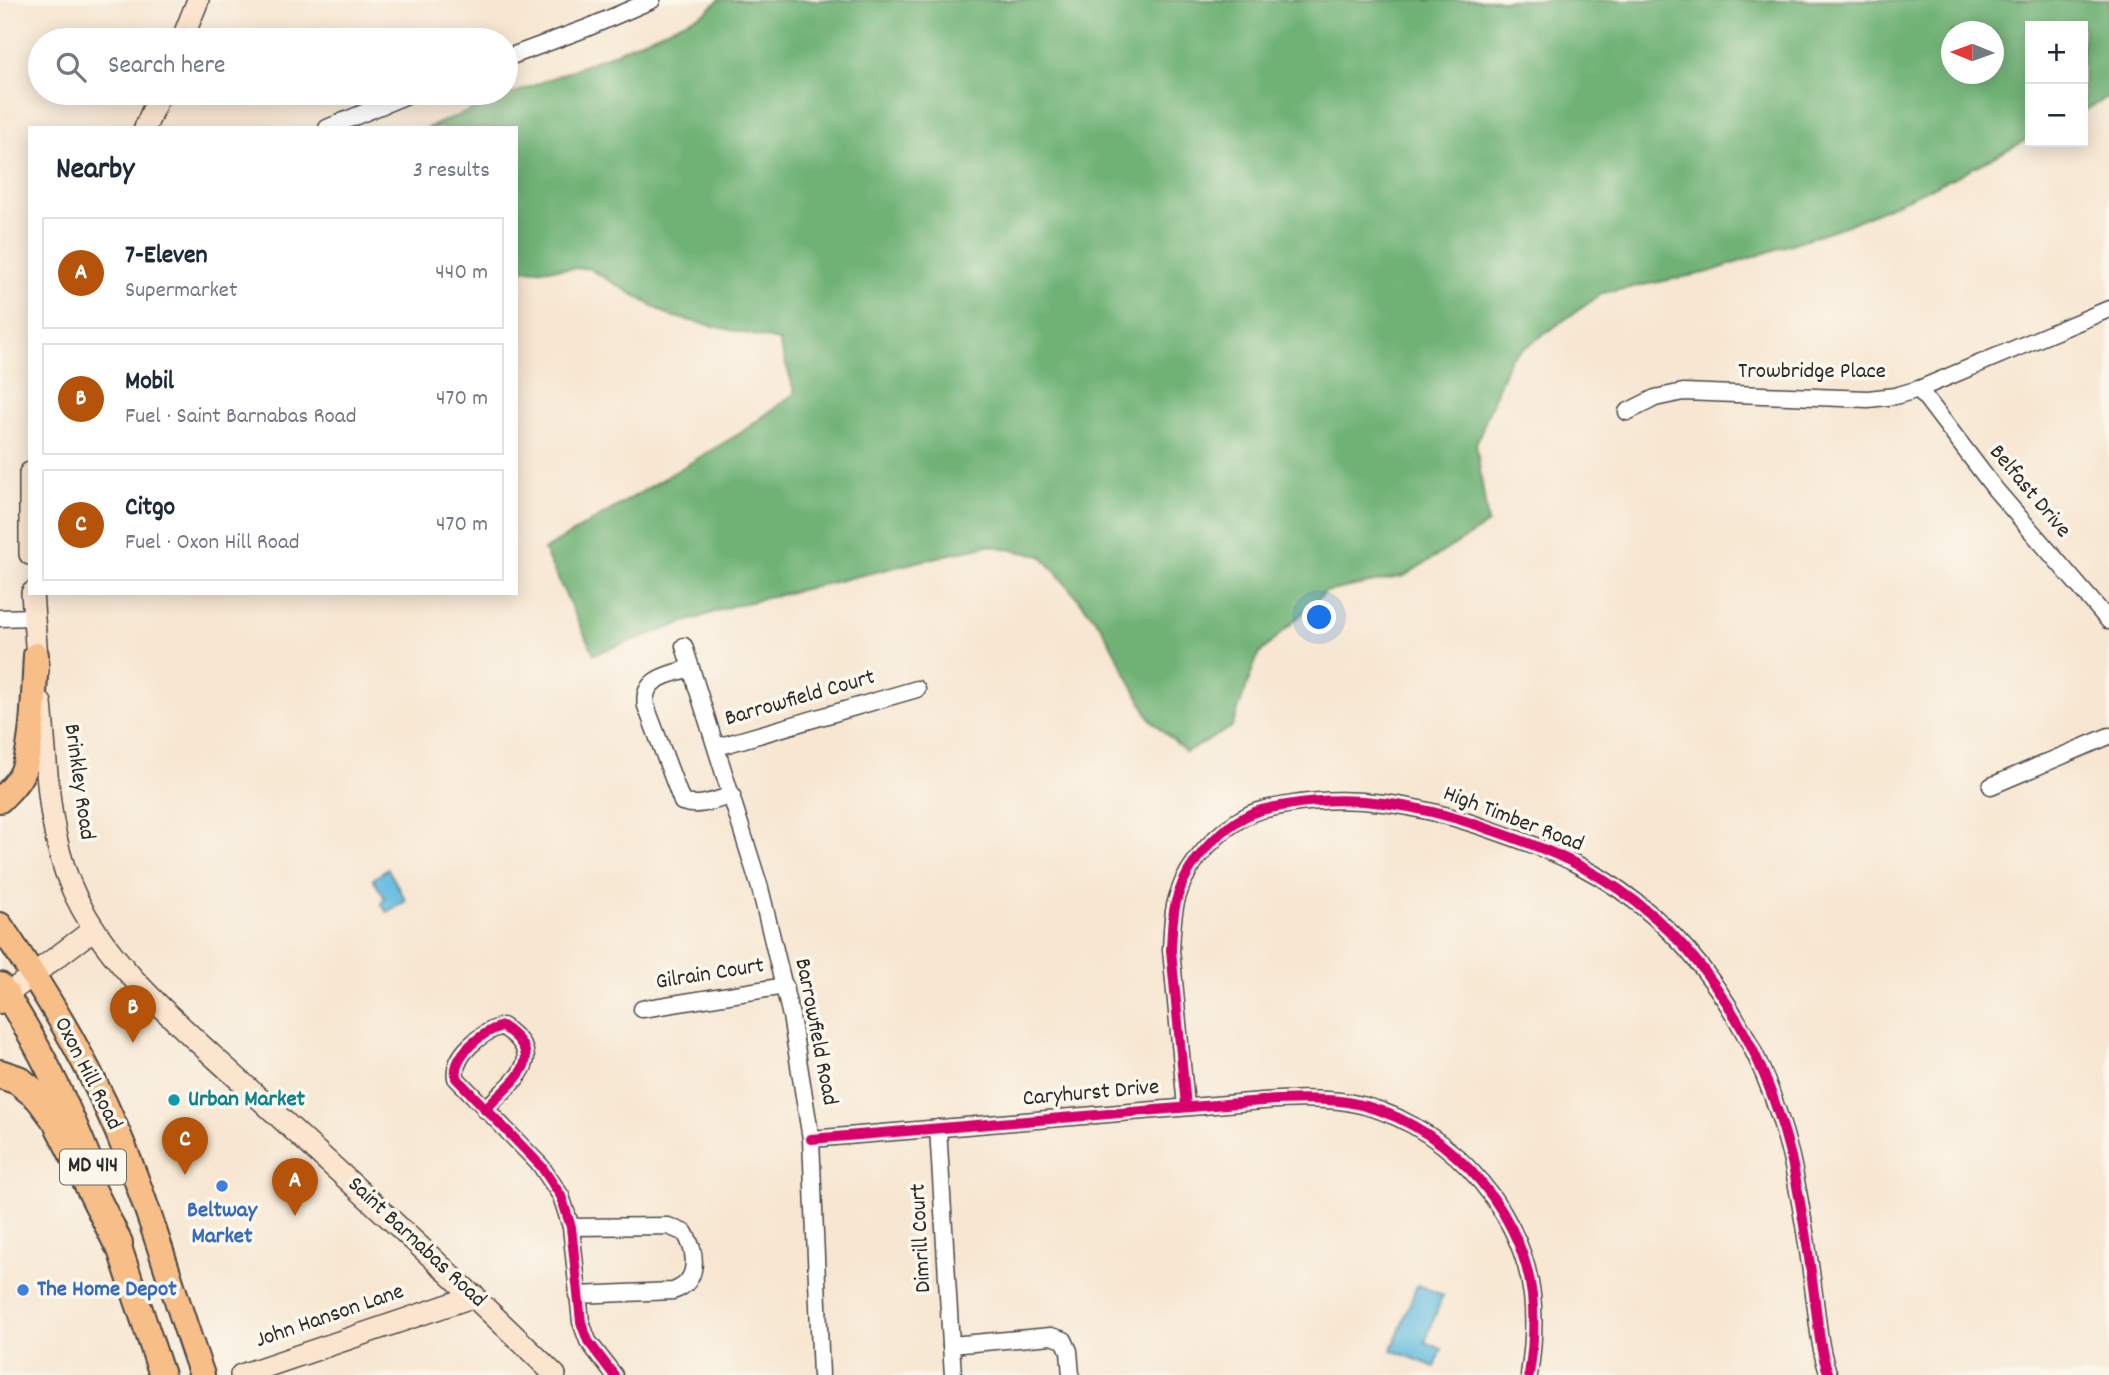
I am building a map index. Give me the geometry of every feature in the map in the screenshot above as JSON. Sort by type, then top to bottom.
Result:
[{"type":"highway","points":[[0,1074],[18,1080],[39,1097],[57,1121],[118,1243]]},
{"type":"main road","points":[[187,28],[198,0]]},
{"type":"main road","points":[[146,126],[155,105]]},
{"type":"main road","name":"Brinkley Road","points":[[32,595],[49,789],[57,840],[72,887],[94,929]]},
{"type":"main road","points":[[0,800],[22,774],[28,750],[36,655]]},
{"type":"main road","name":"MD 414","points":[[0,925],[33,975]]},
{"type":"main road","points":[[2,993],[33,975],[94,929]]},
{"type":"main road","name":"Saint Barnabas Road","points":[[94,929],[134,978],[190,1034],[475,1296],[555,1375]]},
{"type":"main road","name":"Oxon Hill Road","points":[[33,975],[79,1053],[130,1163],[202,1375]]},
{"type":"main road","name":"Oxon Hill Road","points":[[2,993],[71,1113],[95,1174],[162,1375]]},
{"type":"main road","name":"John Hanson Lane","points":[[240,1375],[475,1296]]},
{"type":"street","points":[[518,53],[652,0]]},
{"type":"street","points":[[332,126],[383,105]]},
{"type":"street","name":"Trowbridge Place","points":[[1627,412],[1656,398],[1683,392],[1868,399],[1895,396],[1919,389],[2109,309]]},
{"type":"street","name":"Belfast Drive","points":[[1919,389],[1995,489],[2109,621]]},
{"type":"street","points":[[0,618],[34,617]]},
{"type":"street","name":"Barrowfield Court","points":[[684,646],[717,747],[918,689]]},
{"type":"street","points":[[691,668],[652,682],[647,688],[646,706],[682,802],[690,805],[702,804],[732,795]]},
{"type":"street","points":[[1991,786],[2109,736]]},
{"type":"street","name":"Barrowfield Road","points":[[717,747],[761,888],[785,986],[802,1073],[811,1139],[821,1375]]},
{"type":"street","name":"High Timber Road","points":[[1186,1106],[1171,950],[1178,894],[1204,850],[1234,823],[1252,813],[1269,808],[1353,799],[1439,812],[1541,848],[1581,866],[1654,916],[1691,953],[1715,984],[1746,1035],[1771,1092],[1791,1158],[1811,1268],[1822,1352],[1829,1375]]},
{"type":"street","name":"Gilrain Court","points":[[642,1009],[785,986]]},
{"type":"street","points":[[485,1110],[524,1069],[527,1058],[525,1048],[502,1026],[488,1030],[461,1057],[456,1066],[457,1080],[485,1110],[541,1166],[561,1196],[571,1227],[581,1322],[588,1341],[614,1375]]},
{"type":"street","name":"Caryhurst Drive","points":[[811,1139],[1186,1106],[1303,1099],[1348,1102],[1406,1123],[1453,1154],[1493,1198],[1510,1226],[1524,1263],[1531,1294],[1533,1322],[1529,1375]]},
{"type":"street","name":"Dimrill Court","points":[[938,1128],[953,1375]]},
{"type":"street","points":[[571,1227],[668,1226],[685,1233],[694,1250],[691,1278],[683,1288],[673,1291],[577,1295]]},
{"type":"street","points":[[951,1345],[1051,1336],[1064,1340],[1069,1350],[1071,1375]]},
{"type":"green space","points":[[719,0],[2109,0],[2109,97],[2088,108],[2088,21],[2025,21],[2025,141],[1957,176],[1850,224],[1709,272],[1603,293],[1510,358],[1476,444],[1488,524],[1404,576],[1325,592],[1258,655],[1232,727],[1186,752],[1151,720],[1101,626],[1042,556],[988,545],[729,607],[594,654],[544,550],[742,432],[795,393],[779,341],[670,316],[588,268],[518,270],[518,126],[432,126],[485,105],[518,105],[518,92],[610,55],[706,12]]},
{"type":"water","points":[[388,869],[406,901],[387,912],[381,904],[385,898],[373,879]]},
{"type":"water","points":[[1417,1285],[1443,1295],[1425,1342],[1442,1349],[1435,1367],[1392,1350]]},
{"type":"cycle path","points":[[1186,1106],[1171,950],[1173,915],[1183,883],[1197,859],[1216,838],[1238,820],[1268,808],[1312,802],[1337,800],[1386,803],[1459,819],[1545,850],[1580,866],[1621,890],[1657,919],[1689,952],[1717,988],[1741,1027],[1778,1112],[1791,1157],[1804,1225],[1821,1345],[1829,1375]]},
{"type":"cycle path","points":[[485,1110],[496,1099],[506,1089],[515,1079],[526,1059],[524,1049],[517,1038],[502,1026],[486,1033],[470,1046],[459,1061],[456,1078],[541,1166],[561,1196],[571,1227],[581,1322],[588,1341],[614,1375]]},
{"type":"cycle path","points":[[811,1139],[1283,1100],[1347,1102],[1381,1111],[1413,1126],[1443,1145],[1470,1170],[1493,1197],[1511,1228],[1525,1261],[1532,1295],[1533,1335],[1529,1375]]},
{"type":"place","name":"Mobil","points":[[133,1043]]},
{"type":"place","name":"Urban Market","points":[[174,1100]]},
{"type":"place","name":"Citgo","points":[[185,1175]]},
{"type":"place","name":"Beltway Market","points":[[222,1186]]},
{"type":"place","name":"7-Eleven","points":[[295,1216]]},
{"type":"place","name":"The Home Depot","points":[[23,1290]]}]
